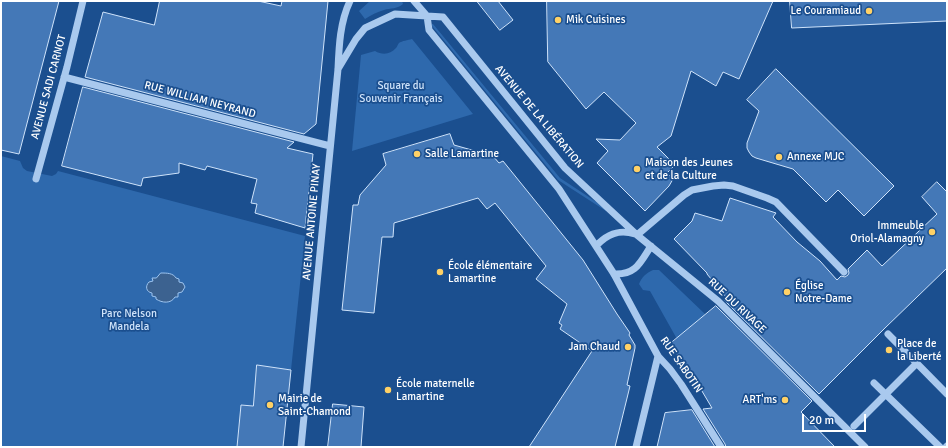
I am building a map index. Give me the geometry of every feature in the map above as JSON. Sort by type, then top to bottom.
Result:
[{"type":"street","name":"AVENUE SADI CARNOT","points":[[36,179],[83,1]]},
{"type":"street","name":"AVENUE ANTOINE PINAY","points":[[301,447],[340,39],[346,8],[350,1]]},
{"type":"street","points":[[414,1],[427,16],[429,30],[559,189],[614,274],[630,272],[636,267],[651,246]]},
{"type":"street","name":"AVENUE DE LA LIBÉRATION","points":[[338,69],[356,39],[365,28],[395,14],[442,17],[565,168],[637,235]]},
{"type":"street","name":"RUE WILLIAM NEYRAND","points":[[64,77],[330,146]]},
{"type":"street","points":[[596,246],[611,234],[629,232],[637,235],[680,198],[692,190],[724,185],[733,186],[776,202],[844,272]]},
{"type":"street","name":"RUE DU RIVAGE","points":[[637,235],[718,302],[865,447]]},
{"type":"street","name":"RUE SABOTIN","points":[[614,274],[658,356],[681,384],[721,447]]},
{"type":"street","points":[[888,334],[947,394]]},
{"type":"street","points":[[636,447],[658,356]]},
{"type":"street","points":[[854,426],[917,364]]},
{"type":"street","points":[[874,383],[940,447]]},
{"type":"green space","points":[[370,1],[402,1],[403,4],[396,8],[386,9],[365,19],[359,11]]},
{"type":"green space","points":[[432,24],[560,178],[607,209],[607,211],[558,180],[432,26]]},
{"type":"green space","name":"Square du Souvenir Français","points":[[412,39],[473,114],[352,151],[361,55],[375,51],[383,54],[389,53],[396,48],[399,43]]},
{"type":"green space","name":"Parc Nelson Mandela","points":[[1,156],[20,161],[23,168],[27,171],[52,176],[58,171],[305,236],[291,370],[257,365],[253,406],[241,405],[237,447],[1,447]]},
{"type":"green space","points":[[659,270],[706,315],[677,339],[650,291],[643,290],[639,284],[641,279],[648,272]]},
{"type":"shaded area","points":[[161,273],[172,274],[179,279],[179,282],[183,283],[185,287],[182,292],[178,293],[178,297],[175,297],[169,302],[156,299],[156,297],[152,296],[152,293],[147,289],[149,282],[153,281],[152,278],[156,278]]},
{"type":"building","points":[[1,1],[59,1],[19,154],[1,150]]},
{"type":"building","points":[[160,1],[258,1],[281,6],[282,1],[328,1],[316,124],[304,134],[85,77],[103,12],[154,25]]},
{"type":"building","points":[[477,1],[498,1],[513,20],[500,30]]},
{"type":"building","points":[[547,1],[773,1],[739,79],[723,72],[716,86],[691,71],[671,136],[657,147],[675,165],[667,173],[673,179],[669,186],[645,211],[597,163],[608,151],[596,139],[620,140],[636,123],[604,92],[586,109],[548,62]]},
{"type":"building","name":"Le Couramiaud","points":[[790,1],[947,1],[947,21],[792,28]]},
{"type":"building","points":[[776,69],[894,186],[864,216],[838,190],[826,202],[793,169],[756,158],[749,152],[747,143],[759,111],[747,100]]},
{"type":"building","points":[[83,87],[294,142],[287,148],[313,154],[305,228],[255,213],[257,204],[251,203],[257,179],[207,166],[205,170],[179,163],[179,173],[143,178],[141,186],[62,166]]},
{"type":"building","points":[[450,134],[454,145],[493,156],[499,163],[503,161],[583,260],[630,333],[629,335],[635,345],[635,348],[627,385],[630,386],[615,447],[529,447],[592,351],[560,329],[562,325],[559,323],[567,304],[536,279],[546,266],[495,203],[487,209],[478,198],[394,223],[393,237],[382,237],[374,313],[342,310],[353,205],[358,205],[360,195],[386,165],[383,154]]},
{"type":"building","name":"Église Notre-Dame","points":[[937,182],[947,192],[947,268],[819,394],[724,300],[726,297],[707,273],[674,239],[692,221],[695,213],[722,221],[730,198],[776,213],[773,217],[797,242],[820,261],[837,280],[841,276],[845,277],[848,275],[848,269],[867,250],[882,266],[937,214],[922,197]]},
{"type":"building","points":[[716,306],[812,401],[801,412],[835,447],[726,447],[703,409],[712,408],[696,381],[670,344]]},
{"type":"building","name":"Mairie de Saint-Chamond","points":[[257,365],[291,370],[283,447],[237,447],[241,405],[253,406]]},
{"type":"building","points":[[333,404],[364,407],[361,447],[328,447]]},
{"type":"building","points":[[692,410],[715,447],[657,447],[665,413]]},
{"type":"place","name":"Le Couramiaud","points":[[869,11]]},
{"type":"place","name":"Mik Cuisines","points":[[558,20]]},
{"type":"place","name":"Salle Lamartine","points":[[417,154]]},
{"type":"place","name":"Annexe MJC","points":[[779,157]]},
{"type":"place","name":"Maison des Jeunes et de la Culture","points":[[637,169]]},
{"type":"place","name":"Immeuble Oriol-Alamagny","points":[[932,232]]},
{"type":"place","name":"École élémentaire Lamartine","points":[[440,272]]},
{"type":"place","name":"Église Notre-Dame","points":[[787,292]]},
{"type":"place","name":"Jam Chaud","points":[[628,347]]},
{"type":"place","name":"Place de la Liberté","points":[[889,350]]},
{"type":"place","name":"École maternelle Lamartine","points":[[388,390]]},
{"type":"place","name":"ART'ms","points":[[785,400]]},
{"type":"place","name":"Mairie de Saint-Chamond","points":[[270,405]]}]
